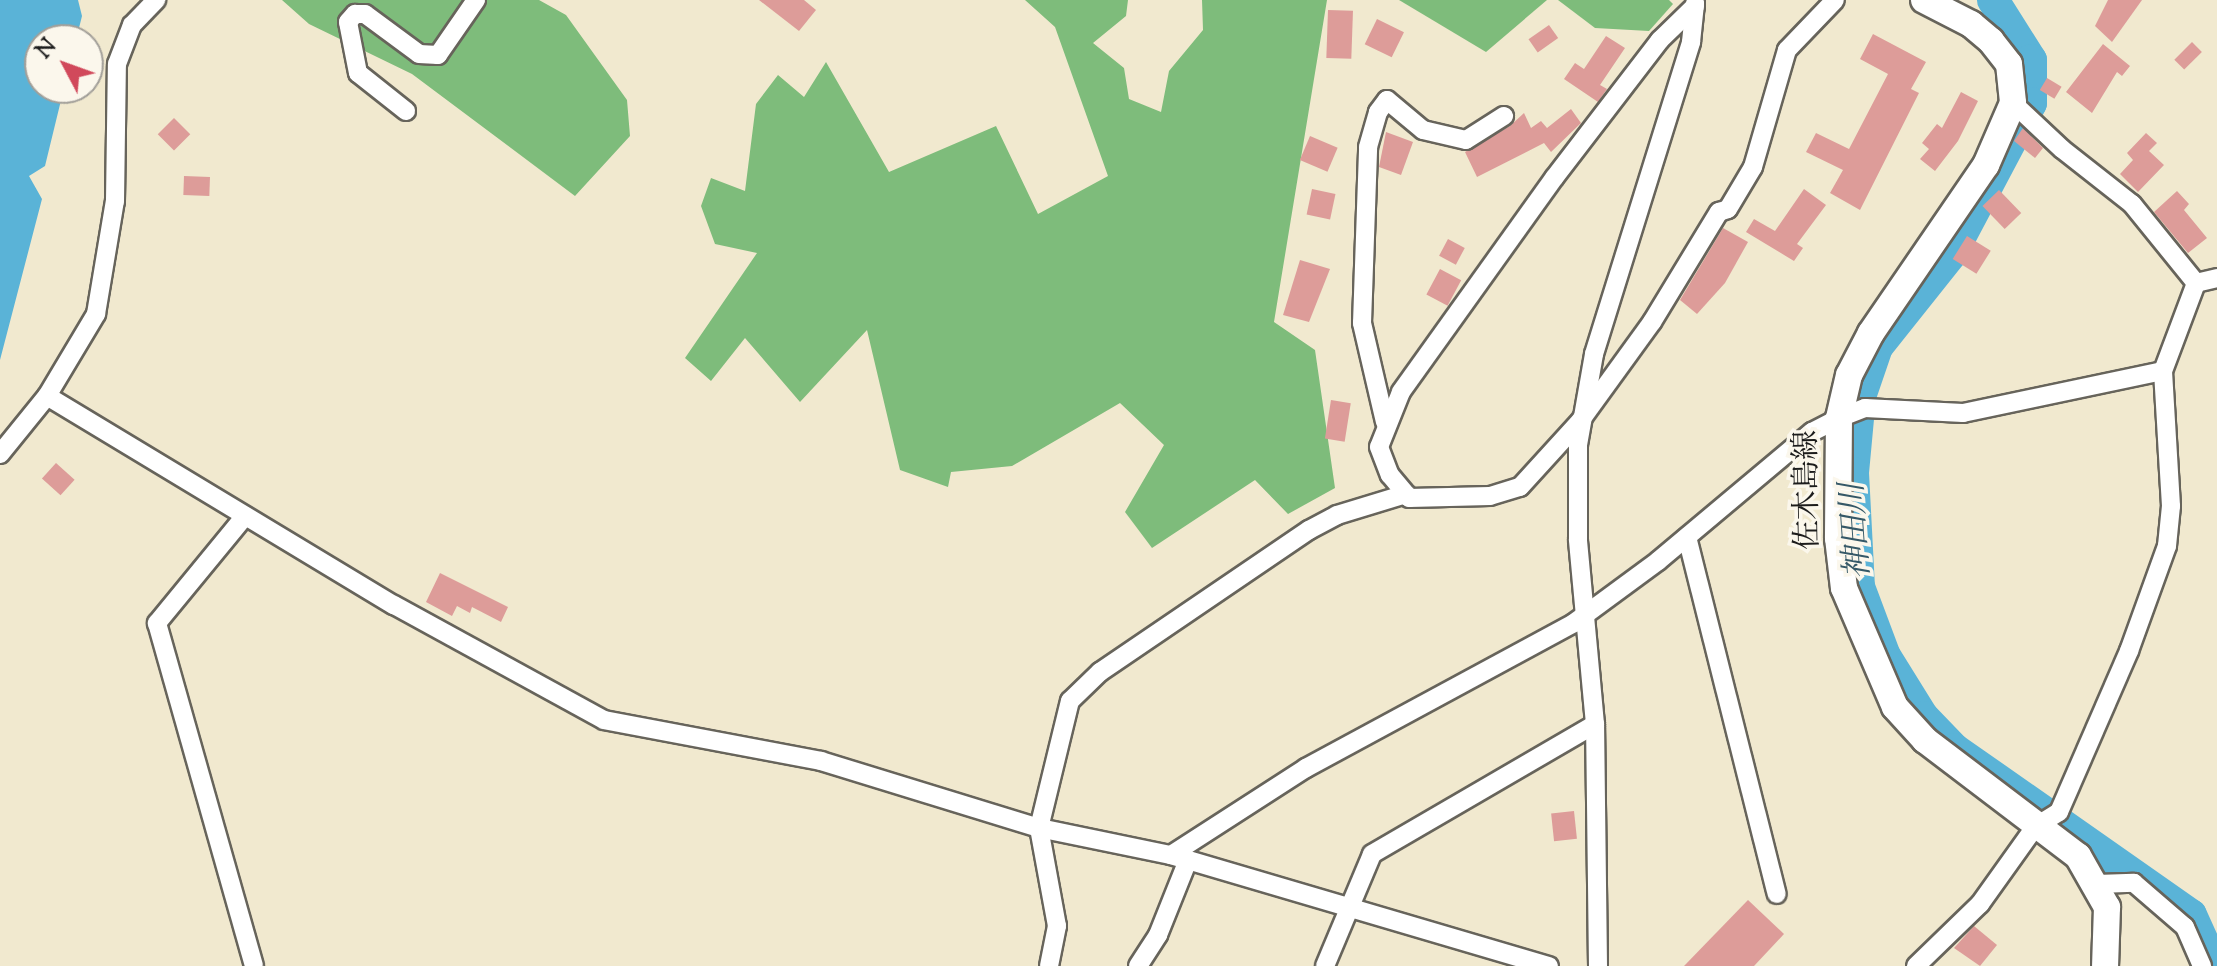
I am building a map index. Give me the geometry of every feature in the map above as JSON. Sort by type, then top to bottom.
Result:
[{"type":"main road","name":"佐木島線","points":[[1924,0],[1951,6],[1991,41],[2009,64],[2013,103],[1986,165],[1871,333],[1849,375],[1839,418],[1838,538],[1844,588],[1875,668],[1895,707],[1925,740],[2035,827],[2078,856],[2097,884],[2107,907],[2105,966]]},
{"type":"street","points":[[0,454],[47,396],[96,314],[115,201],[117,64],[132,25],[156,0]]},
{"type":"street","points":[[406,111],[358,73],[348,22],[355,14],[365,14],[419,54],[438,55],[476,0]]},
{"type":"street","points":[[1049,966],[1057,926],[1039,828],[1070,701],[1100,672],[1309,530],[1406,494],[1438,500],[1490,496],[1520,487],[1581,420],[1652,322],[1719,212],[1728,209],[1753,167],[1787,50],[1835,0]]},
{"type":"street","points":[[1578,966],[1599,966],[1595,724],[1588,612],[1578,539],[1581,420],[1594,354],[1691,42],[1695,3]]},
{"type":"street","points":[[1406,494],[1390,475],[1379,447],[1385,422],[1401,392],[1554,178],[1660,40],[1695,3]]},
{"type":"street","points":[[1385,422],[1362,323],[1368,147],[1378,112],[1387,100],[1423,130],[1466,140],[1504,116]]},
{"type":"street","points":[[2013,103],[2062,149],[2132,204],[2196,283]]},
{"type":"street","points":[[2196,283],[2217,278]]},
{"type":"street","points":[[1916,966],[1980,904],[2035,827],[2059,812],[2167,546],[2171,506],[2163,371],[2196,283]]},
{"type":"street","points":[[1138,966],[1158,935],[1180,858],[1306,768],[1588,612],[1687,537],[1812,432],[1865,408],[1963,413],[2163,371]]},
{"type":"street","points":[[47,396],[495,663],[604,720],[821,761],[1039,828],[1180,858],[1350,905],[1549,966]]},
{"type":"street","points":[[245,516],[157,623],[254,966]]},
{"type":"street","points":[[1687,537],[1777,894]]},
{"type":"street","points":[[1325,966],[1372,854],[1595,724]]},
{"type":"street","points":[[2097,884],[2134,883],[2185,927],[2202,966]]},
{"type":"green space","points":[[282,0],[539,0],[566,15],[627,100],[630,136],[575,196],[412,74],[309,24]]},
{"type":"green space","points":[[1025,0],[1128,0],[1126,16],[1093,43],[1124,68],[1129,99],[1161,112],[1169,71],[1203,30],[1202,0],[1327,0],[1274,322],[1315,350],[1335,488],[1288,514],[1255,480],[1152,548],[1125,512],[1164,445],[1120,403],[1012,466],[951,472],[948,487],[900,470],[867,330],[800,402],[745,338],[711,381],[685,358],[757,253],[715,244],[701,206],[711,178],[745,191],[756,104],[778,75],[804,97],[826,62],[889,172],[996,126],[1038,214],[1108,176],[1055,27]]},
{"type":"green space","points":[[1399,0],[1547,0],[1486,52]]},
{"type":"green space","points":[[1558,0],[1669,0],[1673,4],[1649,31],[1595,28]]},
{"type":"water","points":[[0,0],[78,0],[82,16],[80,24],[24,24],[24,104],[60,104],[45,166],[29,176],[42,199],[0,360]]},
{"type":"building","points":[[759,0],[804,0],[816,10],[799,31]]},
{"type":"building","points":[[2108,0],[2142,0],[2112,42],[2095,26]]},
{"type":"building","points":[[1328,10],[1353,11],[1351,59],[1326,58]]},
{"type":"building","points":[[1377,19],[1404,32],[1392,57],[1365,44]]},
{"type":"building","points":[[1549,25],[1558,38],[1538,52],[1529,39]]},
{"type":"building","points":[[1873,34],[1926,62],[1911,89],[1919,93],[1860,210],[1830,193],[1843,170],[1806,152],[1816,133],[1849,149],[1888,74],[1860,59]]},
{"type":"building","points":[[1606,36],[1625,48],[1600,85],[1607,89],[1598,102],[1564,79],[1575,63],[1584,69]]},
{"type":"building","points":[[2192,42],[2202,52],[2184,70],[2174,60]]},
{"type":"building","points":[[2103,44],[2130,66],[2122,76],[2117,72],[2092,113],[2066,92]]},
{"type":"building","points":[[2047,78],[2062,87],[2054,99],[2040,90]]},
{"type":"building","points":[[1961,92],[1978,101],[1958,141],[1935,171],[1920,159],[1929,149],[1922,143],[1937,124],[1942,128]]},
{"type":"building","points":[[1571,109],[1581,123],[1551,152],[1544,143],[1477,177],[1465,152],[1510,126],[1524,113],[1531,128],[1541,121],[1547,128]]},
{"type":"building","points":[[174,118],[190,134],[174,151],[158,134]]},
{"type":"building","points":[[2023,128],[2043,148],[2035,158],[2014,141]]},
{"type":"building","points":[[1386,132],[1413,142],[1401,175],[1379,167]]},
{"type":"building","points":[[2146,133],[2157,143],[2149,151],[2164,165],[2138,192],[2120,174],[2133,160],[2127,153]]},
{"type":"building","points":[[1310,136],[1338,148],[1327,172],[1300,160]]},
{"type":"building","points":[[184,176],[210,177],[209,196],[183,195]]},
{"type":"building","points":[[1312,189],[1335,194],[1330,219],[1307,214]]},
{"type":"building","points":[[1804,189],[1826,205],[1797,244],[1803,248],[1794,261],[1746,232],[1754,219],[1775,231]]},
{"type":"building","points":[[1999,190],[2021,213],[2005,229],[1982,206]]},
{"type":"building","points":[[2177,191],[2189,204],[2184,210],[2207,238],[2188,253],[2154,212]]},
{"type":"building","points":[[1723,228],[1748,242],[1725,283],[1697,314],[1680,300]]},
{"type":"building","points":[[1967,236],[1991,251],[1976,274],[1953,259]]},
{"type":"building","points":[[1448,239],[1465,248],[1456,265],[1439,256]]},
{"type":"building","points":[[1300,260],[1330,269],[1309,322],[1283,315]]},
{"type":"building","points":[[1440,269],[1461,280],[1448,306],[1426,295]]},
{"type":"building","points":[[1331,400],[1351,403],[1345,442],[1325,439]]},
{"type":"building","points":[[56,463],[75,480],[61,495],[42,479]]},
{"type":"building","points":[[440,573],[508,607],[501,622],[472,607],[470,613],[457,606],[452,616],[426,602]]},
{"type":"building","points":[[1574,811],[1577,839],[1554,841],[1551,813]]},
{"type":"building","points":[[1748,900],[1784,934],[1754,966],[1684,966]]},
{"type":"building","points":[[1974,926],[1997,945],[1980,966],[1954,948]]},
{"type":"waterway","name":"神田川","points":[[1993,0],[2031,60],[2031,103],[1951,254],[1877,347],[1860,397],[1853,473],[1859,587],[1885,656],[1923,717],[1954,749],[2191,915],[2214,966]]}]
